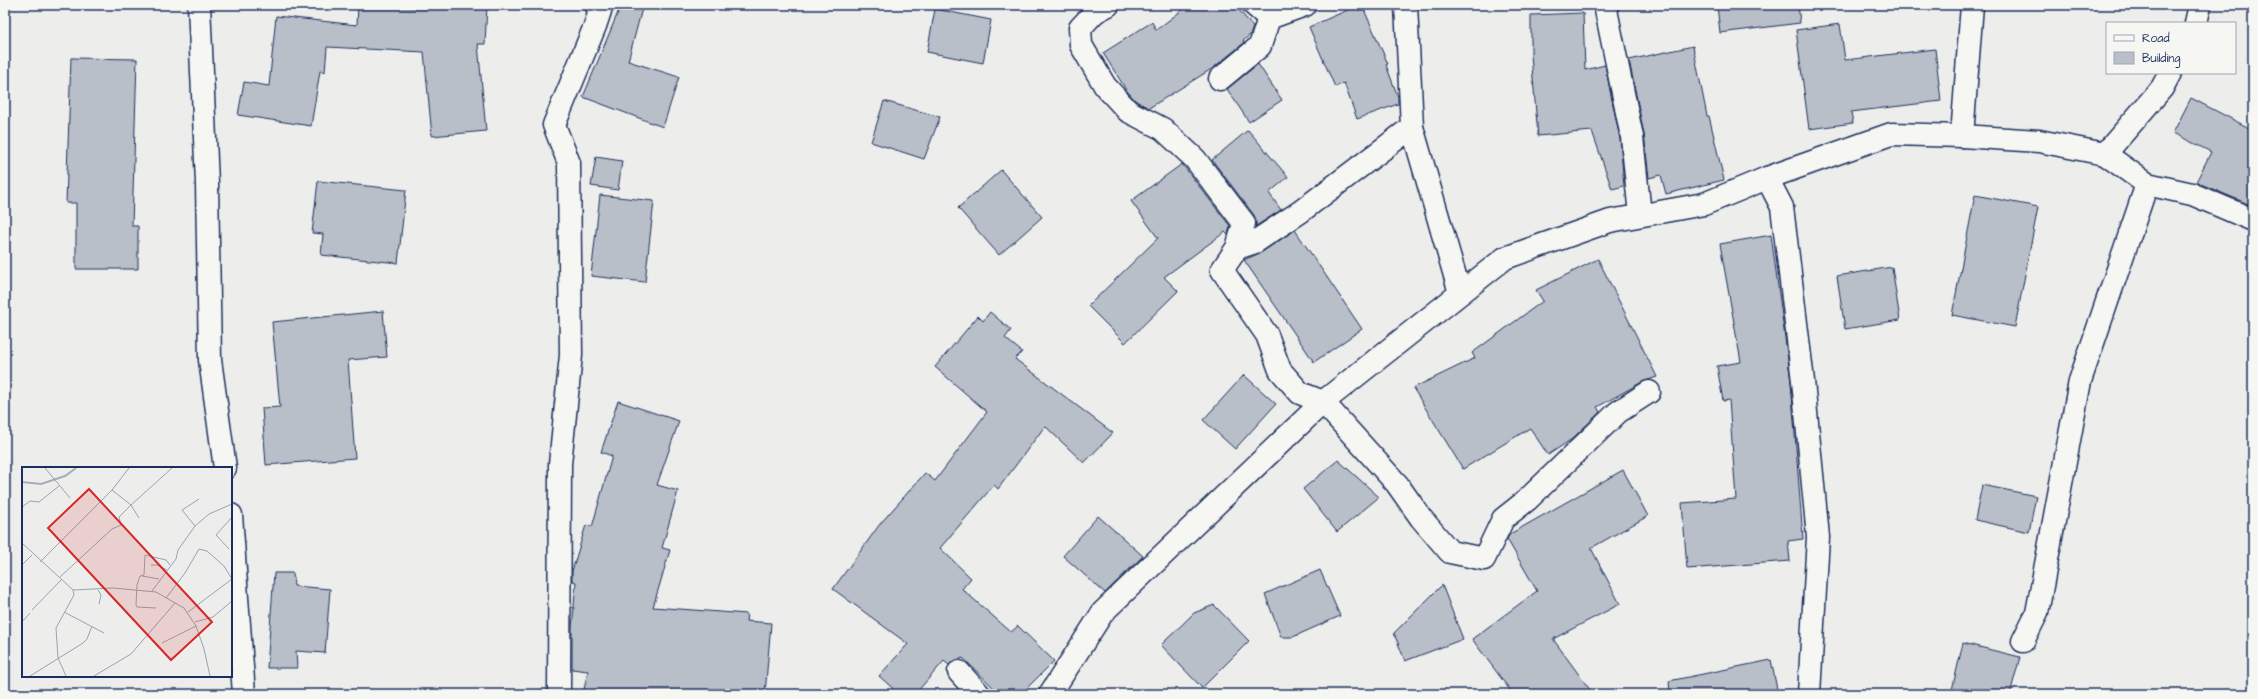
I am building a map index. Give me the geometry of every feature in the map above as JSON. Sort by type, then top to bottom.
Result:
[{"type":"street","points":[[200,5],[207,183],[210,360],[225,467]]},
{"type":"street","points":[[559,694],[560,464],[570,339],[569,163],[554,125],[595,26],[600,11],[596,5]]},
{"type":"street","points":[[1108,5],[1094,12],[1080,28],[1081,45],[1105,86],[1128,111],[1162,129],[1195,159],[1244,223],[1237,248],[1222,270],[1267,335],[1280,370],[1300,393],[1323,402],[1396,484],[1421,518],[1450,552],[1484,559],[1503,519],[1527,500],[1618,412],[1649,392]]},
{"type":"street","points":[[1220,80],[1260,46],[1261,12],[1305,5]]},
{"type":"street","points":[[1406,5],[1412,127],[1460,293]]},
{"type":"street","points":[[1605,5],[1632,137],[1640,215]]},
{"type":"street","points":[[1962,136],[1972,5]]},
{"type":"street","points":[[2196,22],[2200,5]]},
{"type":"street","points":[[2105,154],[2162,88],[2169,74]]},
{"type":"street","points":[[1237,248],[1255,242],[1274,229],[1362,167],[1412,127]]},
{"type":"street","points":[[1050,694],[1103,612],[1323,402],[1505,258],[1610,221],[1704,204],[1767,178],[1891,134],[1962,136],[2039,141],[2105,154],[2147,184],[2192,194],[2253,220]]},
{"type":"street","points":[[1767,178],[1782,207],[1803,381],[1818,537],[1809,694]]},
{"type":"street","points":[[2023,641],[2037,613],[2080,382],[2147,184]]},
{"type":"street","points":[[232,529],[244,694]]},
{"type":"street","points":[[959,672],[979,694]]},
{"type":"building","points":[[358,5],[426,8],[426,5],[487,5],[485,44],[478,44],[486,131],[432,136],[424,52],[327,47],[325,72],[320,71],[311,126],[238,115],[244,82],[269,86],[276,16],[357,25]]},
{"type":"building","points":[[621,5],[643,5],[628,61],[679,77],[663,127],[583,97]]},
{"type":"building","points":[[1189,5],[1235,5],[1253,27],[1250,35],[1243,41],[1244,43],[1213,68],[1149,108],[1136,101],[1127,91],[1103,53],[1152,22],[1156,30]]},
{"type":"building","points":[[1362,5],[1388,64],[1386,65],[1398,97],[1398,104],[1357,119],[1344,83],[1335,87],[1309,27]]},
{"type":"building","points":[[1717,5],[1798,5],[1800,23],[1720,33]]},
{"type":"building","points":[[935,9],[991,20],[983,63],[927,52]]},
{"type":"building","points":[[1583,13],[1585,70],[1605,65],[1620,139],[1624,186],[1612,189],[1592,131],[1538,136],[1531,55],[1531,15]]},
{"type":"building","points":[[1840,24],[1845,60],[1935,49],[1941,101],[1851,112],[1853,123],[1809,129],[1796,30]]},
{"type":"building","points":[[1693,46],[1707,116],[1709,116],[1724,180],[1666,194],[1661,175],[1649,178],[1644,134],[1629,60]]},
{"type":"building","points":[[71,58],[137,59],[132,226],[138,226],[138,269],[76,269],[76,203],[66,203]]},
{"type":"building","points":[[1258,64],[1282,100],[1249,122],[1227,89]]},
{"type":"building","points":[[2191,98],[2253,130],[2253,206],[2196,182],[2211,152],[2173,133]]},
{"type":"building","points":[[884,101],[940,117],[924,159],[871,142]]},
{"type":"building","points":[[1248,130],[1288,177],[1269,193],[1281,210],[1256,226],[1254,215],[1212,160]]},
{"type":"building","points":[[596,157],[622,161],[618,190],[591,186]]},
{"type":"building","points":[[1182,164],[1230,226],[1228,235],[1225,232],[1164,277],[1178,291],[1125,343],[1088,306],[1158,238],[1131,201]]},
{"type":"building","points":[[1001,170],[1042,217],[999,255],[958,208]]},
{"type":"building","points":[[318,181],[406,190],[398,263],[321,255],[323,234],[312,233]]},
{"type":"building","points":[[600,195],[654,201],[645,282],[591,276]]},
{"type":"building","points":[[1975,195],[2038,207],[2015,327],[1952,315]]},
{"type":"building","points":[[1295,230],[1362,329],[1314,362],[1244,260],[1262,252]]},
{"type":"building","points":[[1771,235],[1791,382],[1803,539],[1788,541],[1790,561],[1687,569],[1682,503],[1736,499],[1729,400],[1723,401],[1717,366],[1741,362],[1720,244]]},
{"type":"building","points":[[1598,259],[1657,377],[1642,382],[1597,407],[1600,412],[1572,439],[1548,455],[1530,428],[1463,469],[1413,388],[1475,358],[1472,353],[1543,301],[1536,290]]},
{"type":"building","points":[[1892,267],[1900,320],[1845,329],[1837,276]]},
{"type":"building","points":[[383,311],[387,357],[348,360],[355,458],[266,465],[262,408],[280,407],[272,322]]},
{"type":"building","points":[[990,312],[1011,330],[1005,338],[1022,352],[1015,359],[1113,433],[1084,463],[1045,426],[998,489],[994,485],[940,548],[971,578],[962,589],[1011,632],[1018,626],[1054,661],[1021,694],[1000,694],[963,658],[956,660],[949,665],[944,661],[915,694],[899,694],[879,676],[908,644],[833,589],[880,524],[925,473],[935,481],[987,412],[935,367],[978,316],[983,321]]},
{"type":"building","points":[[1244,375],[1276,404],[1235,449],[1203,420]]},
{"type":"building","points":[[618,401],[679,421],[657,485],[678,491],[662,548],[670,550],[653,607],[747,614],[746,621],[771,623],[765,694],[583,694],[588,671],[572,669],[572,629],[576,582],[572,581],[572,571],[586,525],[592,527],[612,456],[601,452]]},
{"type":"building","points":[[1338,460],[1379,497],[1337,532],[1303,489]]},
{"type":"building","points":[[1623,470],[1648,516],[1591,548],[1620,604],[1553,639],[1593,694],[1513,694],[1472,639],[1537,591],[1507,539],[1510,534]]},
{"type":"building","points":[[1982,485],[2036,496],[2029,532],[1975,520]]},
{"type":"building","points":[[1098,516],[1143,556],[1105,593],[1063,556]]},
{"type":"building","points":[[1320,570],[1340,616],[1293,637],[1281,637],[1265,594]]},
{"type":"building","points":[[274,573],[293,573],[294,586],[330,589],[325,653],[296,651],[297,668],[267,668]]},
{"type":"building","points":[[1442,585],[1463,639],[1405,661],[1394,633]]},
{"type":"building","points":[[1214,605],[1249,641],[1202,688],[1161,645],[1194,613]]},
{"type":"building","points":[[1963,643],[2020,657],[2010,694],[1951,694]]},
{"type":"building","points":[[1771,660],[1778,694],[1670,694],[1669,681]]}]
